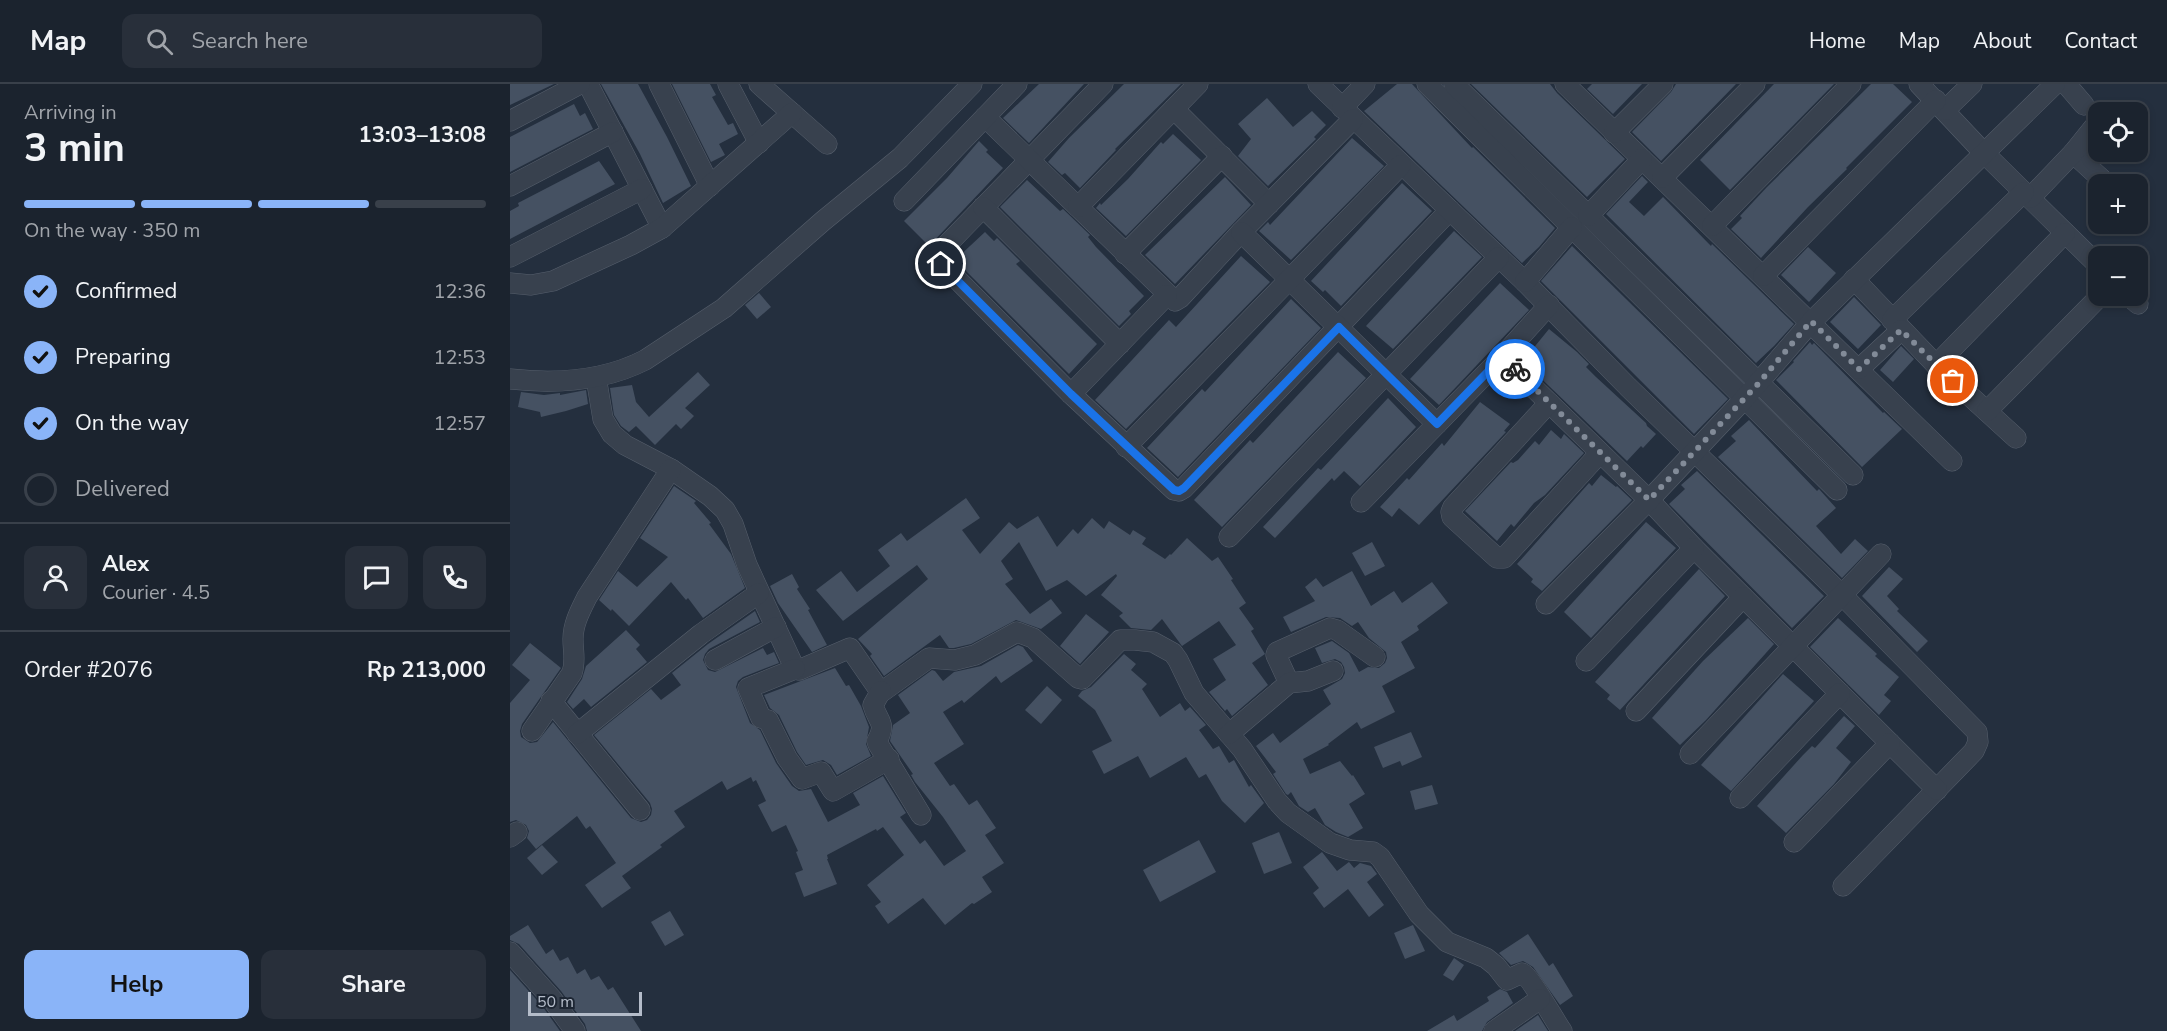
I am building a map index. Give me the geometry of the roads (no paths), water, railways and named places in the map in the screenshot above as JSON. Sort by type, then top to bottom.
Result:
[{"type":"street","points":[[510,121],[580,84]]},
{"type":"street","points":[[588,84],[662,228]]},
{"type":"street","points":[[659,84],[710,186]]},
{"type":"street","points":[[729,84],[759,143]]},
{"type":"street","points":[[759,84],[827,144]]},
{"type":"street","points":[[510,379],[553,380],[596,377],[634,366],[645,360],[724,308],[900,158],[972,84]]},
{"type":"street","points":[[904,201],[1017,84]]},
{"type":"street","points":[[1103,84],[935,257],[1071,394],[1174,490],[1179,491],[1184,488],[1450,210]]},
{"type":"street","points":[[1078,207],[1198,84]]},
{"type":"street","points":[[1318,84],[1525,282],[1842,595],[1977,732],[1976,747],[1843,886]]},
{"type":"street","points":[[985,117],[1174,301],[1180,298],[1269,204],[1348,113],[1365,84]]},
{"type":"street","points":[[1427,84],[1580,222],[1751,391],[1837,490]]},
{"type":"street","points":[[1454,84],[1580,222]]},
{"type":"street","points":[[1565,84],[1811,321],[1952,461]]},
{"type":"street","points":[[1614,132],[1663,84]]},
{"type":"street","points":[[1662,178],[1755,84]]},
{"type":"street","points":[[1712,226],[1851,84]]},
{"type":"street","points":[[1919,84],[1983,152],[2088,255]]},
{"type":"street","points":[[1763,276],[1940,105],[1972,84]]},
{"type":"street","points":[[1546,604],[1695,452],[1811,321],[2055,84]]},
{"type":"street","points":[[2066,84],[2084,105]]},
{"type":"street","points":[[1174,109],[1269,204]]},
{"type":"street","points":[[510,283],[531,285],[553,281],[662,228],[792,113]]},
{"type":"street","points":[[510,186],[613,132]]},
{"type":"street","points":[[1859,369],[1896,325],[2027,195],[2073,153],[2088,134]]},
{"type":"street","points":[[2073,153],[2096,174]]},
{"type":"street","points":[[1125,254],[1222,156]]},
{"type":"street","points":[[1525,282],[1642,159]]},
{"type":"street","points":[[1126,447],[1401,165]]},
{"type":"street","points":[[510,257],[642,189]]},
{"type":"street","points":[[983,207],[1120,344]]},
{"type":"street","points":[[1241,232],[1437,424]]},
{"type":"street","points":[[1936,366],[2066,233]]},
{"type":"street","points":[[1229,537],[1499,257]]},
{"type":"street","points":[[1854,279],[1936,366],[2016,438]]},
{"type":"street","points":[[1071,394],[1167,295]]},
{"type":"street","points":[[1361,502],[1502,357],[1548,305]]},
{"type":"street","points":[[1987,411],[2090,306]]},
{"type":"street","points":[[1502,357],[1599,454],[1649,500],[1694,548],[1937,790]]},
{"type":"street","points":[[596,377],[603,419],[612,434],[625,445],[671,469],[710,496],[725,510],[733,524],[759,593],[795,669]]},
{"type":"street","points":[[1751,391],[1853,476]]},
{"type":"street","points":[[1549,403],[1453,507],[1452,517],[1497,558],[1504,558],[1599,454]]},
{"type":"street","points":[[532,731],[572,673],[575,663],[572,638],[576,619],[587,597],[671,469]]},
{"type":"street","points":[[1586,661],[1694,548]]},
{"type":"street","points":[[1690,754],[1881,554]]},
{"type":"street","points":[[577,734],[701,634],[759,593]]},
{"type":"street","points":[[1636,711],[1743,597]]},
{"type":"street","points":[[715,660],[776,627]]},
{"type":"street","points":[[1289,683],[1276,655],[1277,651],[1328,628],[1337,630],[1375,657]]},
{"type":"street","points":[[881,691],[886,691],[929,658],[955,660],[975,655],[1017,632],[1032,638],[1082,679],[1120,640],[1153,642],[1173,653],[1194,693],[1242,749],[1288,813],[1330,843],[1350,850],[1373,852],[1380,857],[1419,914],[1447,942],[1486,958],[1507,980],[1522,973],[1529,976],[1540,999],[1562,1031]]},
{"type":"street","points":[[881,691],[850,648],[800,670],[795,669],[748,688],[761,718],[768,720],[787,758],[802,779],[821,772],[833,791],[889,759]]},
{"type":"street","points":[[1229,734],[1289,683],[1308,681],[1333,671]]},
{"type":"street","points":[[881,691],[874,702],[873,709],[883,729],[878,744],[921,815]]},
{"type":"street","points":[[1740,798],[1840,693]]},
{"type":"street","points":[[551,701],[640,810]]},
{"type":"street","points":[[1794,842],[1890,743]]},
{"type":"street","points":[[510,952],[552,999],[575,1031]]},
{"type":"street","points":[[1494,1031],[1540,999]]}]
